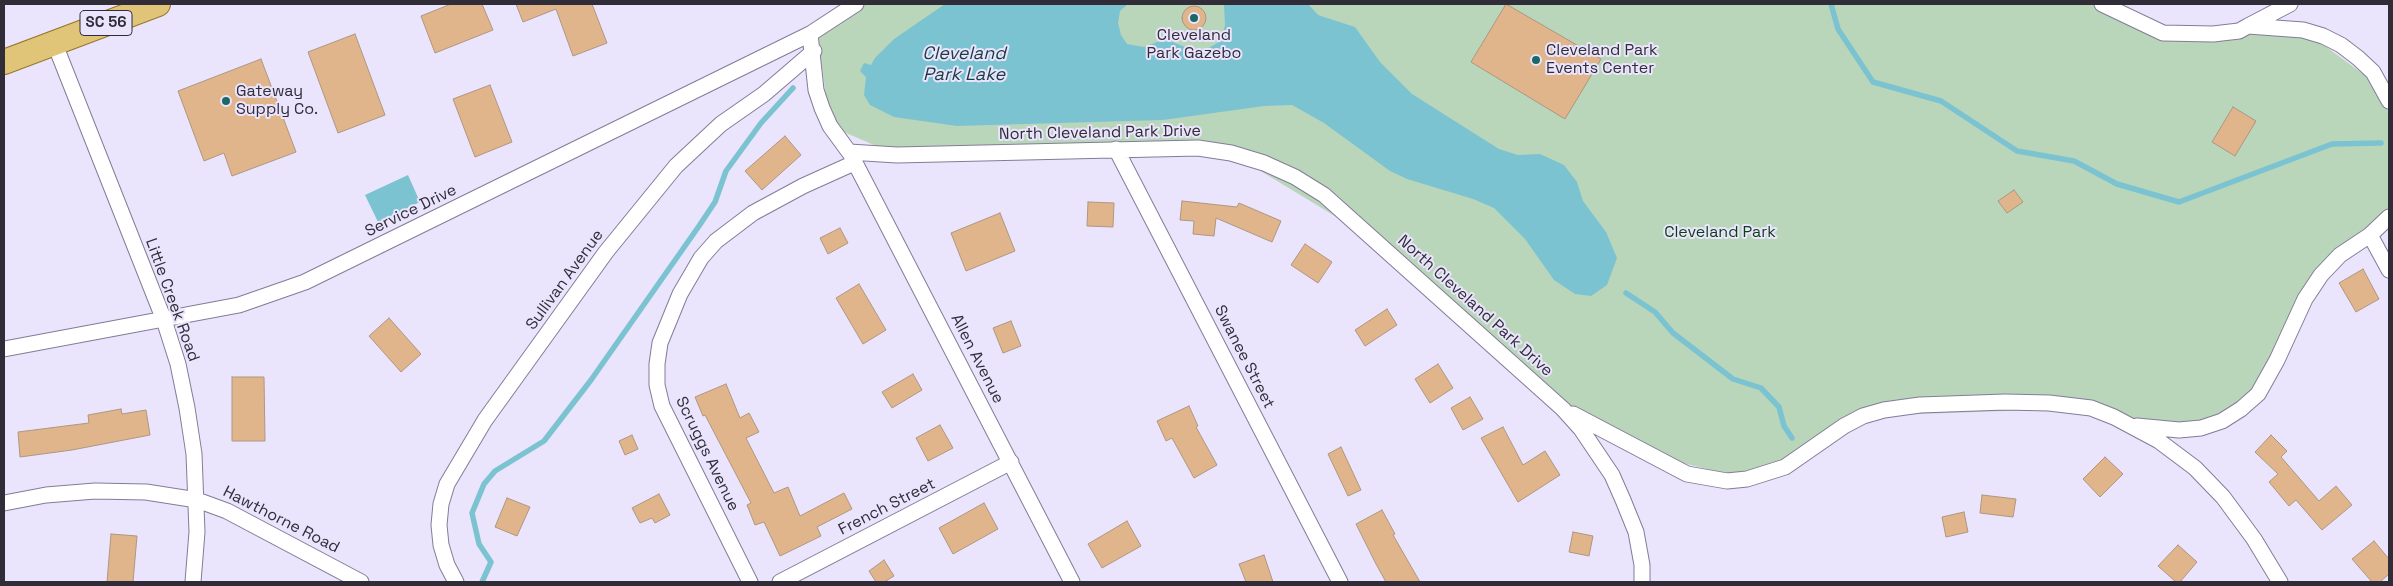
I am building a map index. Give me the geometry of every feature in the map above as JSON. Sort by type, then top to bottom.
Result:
[{"type":"main road","name":"SC 56","points":[[4,62],[158,4]]},
{"type":"street","points":[[852,158],[830,126],[822,108],[814,71],[814,51],[810,34],[856,4]]},
{"type":"street","points":[[2102,4],[2163,33],[2213,34],[2239,31],[2290,4]]},
{"type":"street","points":[[2248,26],[2303,30],[2341,45],[2373,72],[2389,101]]},
{"type":"street","name":"Service Drive","points":[[4,349],[239,305],[305,282],[810,34]]},
{"type":"street","name":"Little Creek Road","points":[[54,42],[164,320],[178,364],[187,408],[197,500],[193,582]]},
{"type":"street","name":"Sullivan Avenue","points":[[456,582],[447,565],[441,545],[439,525],[441,504],[447,484],[485,420],[606,252],[676,166],[721,124],[764,94],[814,51]]},
{"type":"street","name":"North Cleveland Park Drive","points":[[852,158],[897,155],[1198,148],[1231,153],[1264,163],[1295,177],[1324,195],[1350,217],[1563,408],[1598,451],[1616,483],[1636,532],[1642,565],[1642,582]]},
{"type":"street","name":"Swanee Street","points":[[1116,149],[1340,582]]},
{"type":"street","name":"Allen Avenue","points":[[852,158],[1072,582]]},
{"type":"street","name":"Scruggs Avenue","points":[[750,582],[662,406],[656,364],[660,343],[680,294],[701,258],[716,241],[753,213],[852,158]]},
{"type":"street","points":[[2133,426],[2179,430],[2201,428],[2222,421],[2242,410],[2258,394],[2277,360],[2304,299],[2321,276],[2340,255],[2370,234],[2389,217]]},
{"type":"street","points":[[2370,234],[2389,270]]},
{"type":"street","name":"North Cleveland Park Drive","points":[[1563,408],[1681,471],[1707,479],[1727,481],[1747,480],[1785,467],[1844,426],[1863,416],[1884,410],[1920,405],[2005,402],[2049,403],[2091,408],[2133,426]]},
{"type":"street","points":[[2133,426],[2180,455],[2210,482],[2254,539],[2280,582]]},
{"type":"street","name":"French Street","points":[[780,582],[1011,462]]},
{"type":"street","name":"Hawthorne Road","points":[[4,502],[46,495],[95,491],[146,492],[197,500],[228,510],[361,582]]},
{"type":"green space","name":"Cleveland Park","points":[[858,4],[2110,4],[2163,33],[2303,30],[2385,90],[2389,121],[2389,210],[2304,299],[2241,409],[2159,441],[2091,408],[1863,416],[1747,479],[1647,454],[1589,423],[1376,241],[1231,153],[897,155],[830,126],[817,30]]},
{"type":"water","name":"Cleveland Park Lake","points":[[945,4],[1128,4],[1120,11],[1118,23],[1121,35],[1127,44],[1144,47],[1165,39],[1193,50],[1207,49],[1219,42],[1225,26],[1224,4],[1308,4],[1318,15],[1355,27],[1380,62],[1412,94],[1499,149],[1518,155],[1540,154],[1564,165],[1577,182],[1583,201],[1606,232],[1617,258],[1607,285],[1591,296],[1575,294],[1554,280],[1525,239],[1494,208],[1473,199],[1407,179],[1390,171],[1324,123],[1292,105],[1264,106],[1163,120],[957,126],[894,117],[870,105],[864,95],[866,77],[860,71],[864,63],[871,65],[875,58],[894,39]]},
{"type":"water","points":[[408,175],[420,202],[378,222],[365,195]]},
{"type":"building","points":[[451,4],[482,4],[493,30],[435,53],[421,16]]},
{"type":"building","points":[[516,4],[592,4],[607,43],[573,56],[556,9],[523,22]]},
{"type":"building","name":"Cleveland Park Events Center","points":[[1506,4],[1601,59],[1565,119],[1471,62]]},
{"type":"building","name":"Cleveland Park Gazebo","points":[[1194,6],[1202,10],[1206,18],[1202,26],[1194,30],[1186,26],[1182,18],[1186,10]]},
{"type":"building","points":[[355,34],[385,115],[338,133],[308,52]]},
{"type":"building","points":[[261,59],[296,152],[232,176],[224,153],[204,161],[178,91]]},
{"type":"building","points":[[490,85],[512,142],[475,157],[453,99]]},
{"type":"building","points":[[2233,107],[2256,121],[2235,156],[2212,142]]},
{"type":"building","points":[[785,136],[801,155],[762,190],[745,171]]},
{"type":"building","points":[[2014,190],[2023,202],[2007,213],[1998,201]]},
{"type":"building","points":[[1182,201],[1237,207],[1239,203],[1281,221],[1272,242],[1216,218],[1214,236],[1193,234],[1194,221],[1180,220]]},
{"type":"building","points":[[1088,202],[1114,203],[1113,227],[1087,226]]},
{"type":"building","points":[[1000,213],[1015,251],[966,271],[951,233]]},
{"type":"building","points":[[840,228],[848,243],[828,254],[820,238]]},
{"type":"building","points":[[1305,244],[1332,262],[1318,283],[1291,265]]},
{"type":"building","points":[[2363,269],[2379,299],[2356,312],[2339,283]]},
{"type":"building","points":[[859,284],[886,330],[863,344],[836,298]]},
{"type":"building","points":[[1387,309],[1397,325],[1365,346],[1355,330]]},
{"type":"building","points":[[389,318],[421,354],[401,372],[369,336]]},
{"type":"building","points":[[1011,321],[1021,346],[1003,353],[993,328]]},
{"type":"building","points":[[1438,364],[1453,388],[1430,403],[1415,379]]},
{"type":"building","points":[[913,374],[922,390],[892,408],[882,392]]},
{"type":"building","points":[[232,377],[264,377],[265,441],[232,441]]},
{"type":"building","points":[[726,384],[740,418],[749,413],[759,432],[746,438],[774,493],[788,487],[800,516],[844,493],[852,509],[817,527],[821,536],[780,556],[764,522],[755,525],[747,505],[751,503],[705,415],[703,416],[695,397]]},
{"type":"building","points":[[1470,397],[1483,419],[1463,430],[1451,408]]},
{"type":"building","points":[[1189,406],[1198,426],[1196,427],[1217,465],[1194,478],[1172,438],[1166,441],[1157,421]]},
{"type":"building","points":[[121,409],[122,414],[146,410],[150,435],[72,450],[20,457],[18,432],[89,423],[88,415]]},
{"type":"building","points":[[940,425],[953,448],[928,461],[916,438]]},
{"type":"building","points":[[1503,427],[1523,465],[1545,451],[1560,475],[1518,502],[1481,438]]},
{"type":"building","points":[[632,435],[638,449],[625,455],[619,441]]},
{"type":"building","points":[[2271,435],[2287,451],[2281,457],[2319,501],[2336,486],[2352,505],[2322,530],[2296,500],[2289,506],[2269,482],[2278,474],[2255,452]]},
{"type":"building","points":[[1341,447],[1361,490],[1348,496],[1328,454]]},
{"type":"building","points":[[2105,457],[2123,474],[2100,497],[2083,479]]},
{"type":"building","points":[[659,494],[670,515],[655,523],[652,518],[640,523],[632,508]]},
{"type":"building","points":[[1982,495],[2016,499],[2013,517],[1980,513]]},
{"type":"building","points":[[507,498],[530,507],[517,536],[495,527]]},
{"type":"building","points":[[984,503],[998,529],[953,554],[939,528]]},
{"type":"building","points":[[1382,510],[1395,534],[1393,535],[1420,582],[1386,582],[1376,564],[1356,524]]},
{"type":"building","points":[[1964,512],[1968,532],[1946,537],[1942,517]]},
{"type":"building","points":[[1127,521],[1141,546],[1102,568],[1088,544]]},
{"type":"building","points":[[1573,532],[1593,536],[1589,556],[1569,552]]},
{"type":"building","points":[[111,534],[137,536],[133,582],[107,582]]},
{"type":"building","points":[[2374,541],[2389,559],[2389,574],[2380,582],[2372,582],[2352,559]]},
{"type":"building","points":[[2178,545],[2197,562],[2180,582],[2176,582],[2158,566]]},
{"type":"building","points":[[1264,555],[1273,582],[1246,582],[1239,564]]},
{"type":"building","points":[[884,560],[894,576],[884,582],[876,582],[869,571]]},
{"type":"waterway","points":[[1831,4],[1838,29],[1873,82],[1941,101],[2017,151],[2074,161],[2117,184],[2179,202],[2332,144],[2381,143]]},
{"type":"waterway","points":[[482,582],[491,562],[479,544],[472,513],[484,484],[495,471],[544,441],[591,380],[699,226],[715,202],[726,171],[761,123],[793,88]]},
{"type":"waterway","points":[[1626,293],[1655,312],[1673,333],[1733,379],[1761,388],[1779,407],[1784,426],[1792,438]]},
{"type":"place","name":"Cleveland Park Gazebo","points":[[1194,18]]},
{"type":"place","name":"Cleveland Park Events Center","points":[[1536,60]]},
{"type":"place","name":"Gateway Supply Co.","points":[[226,101]]}]
